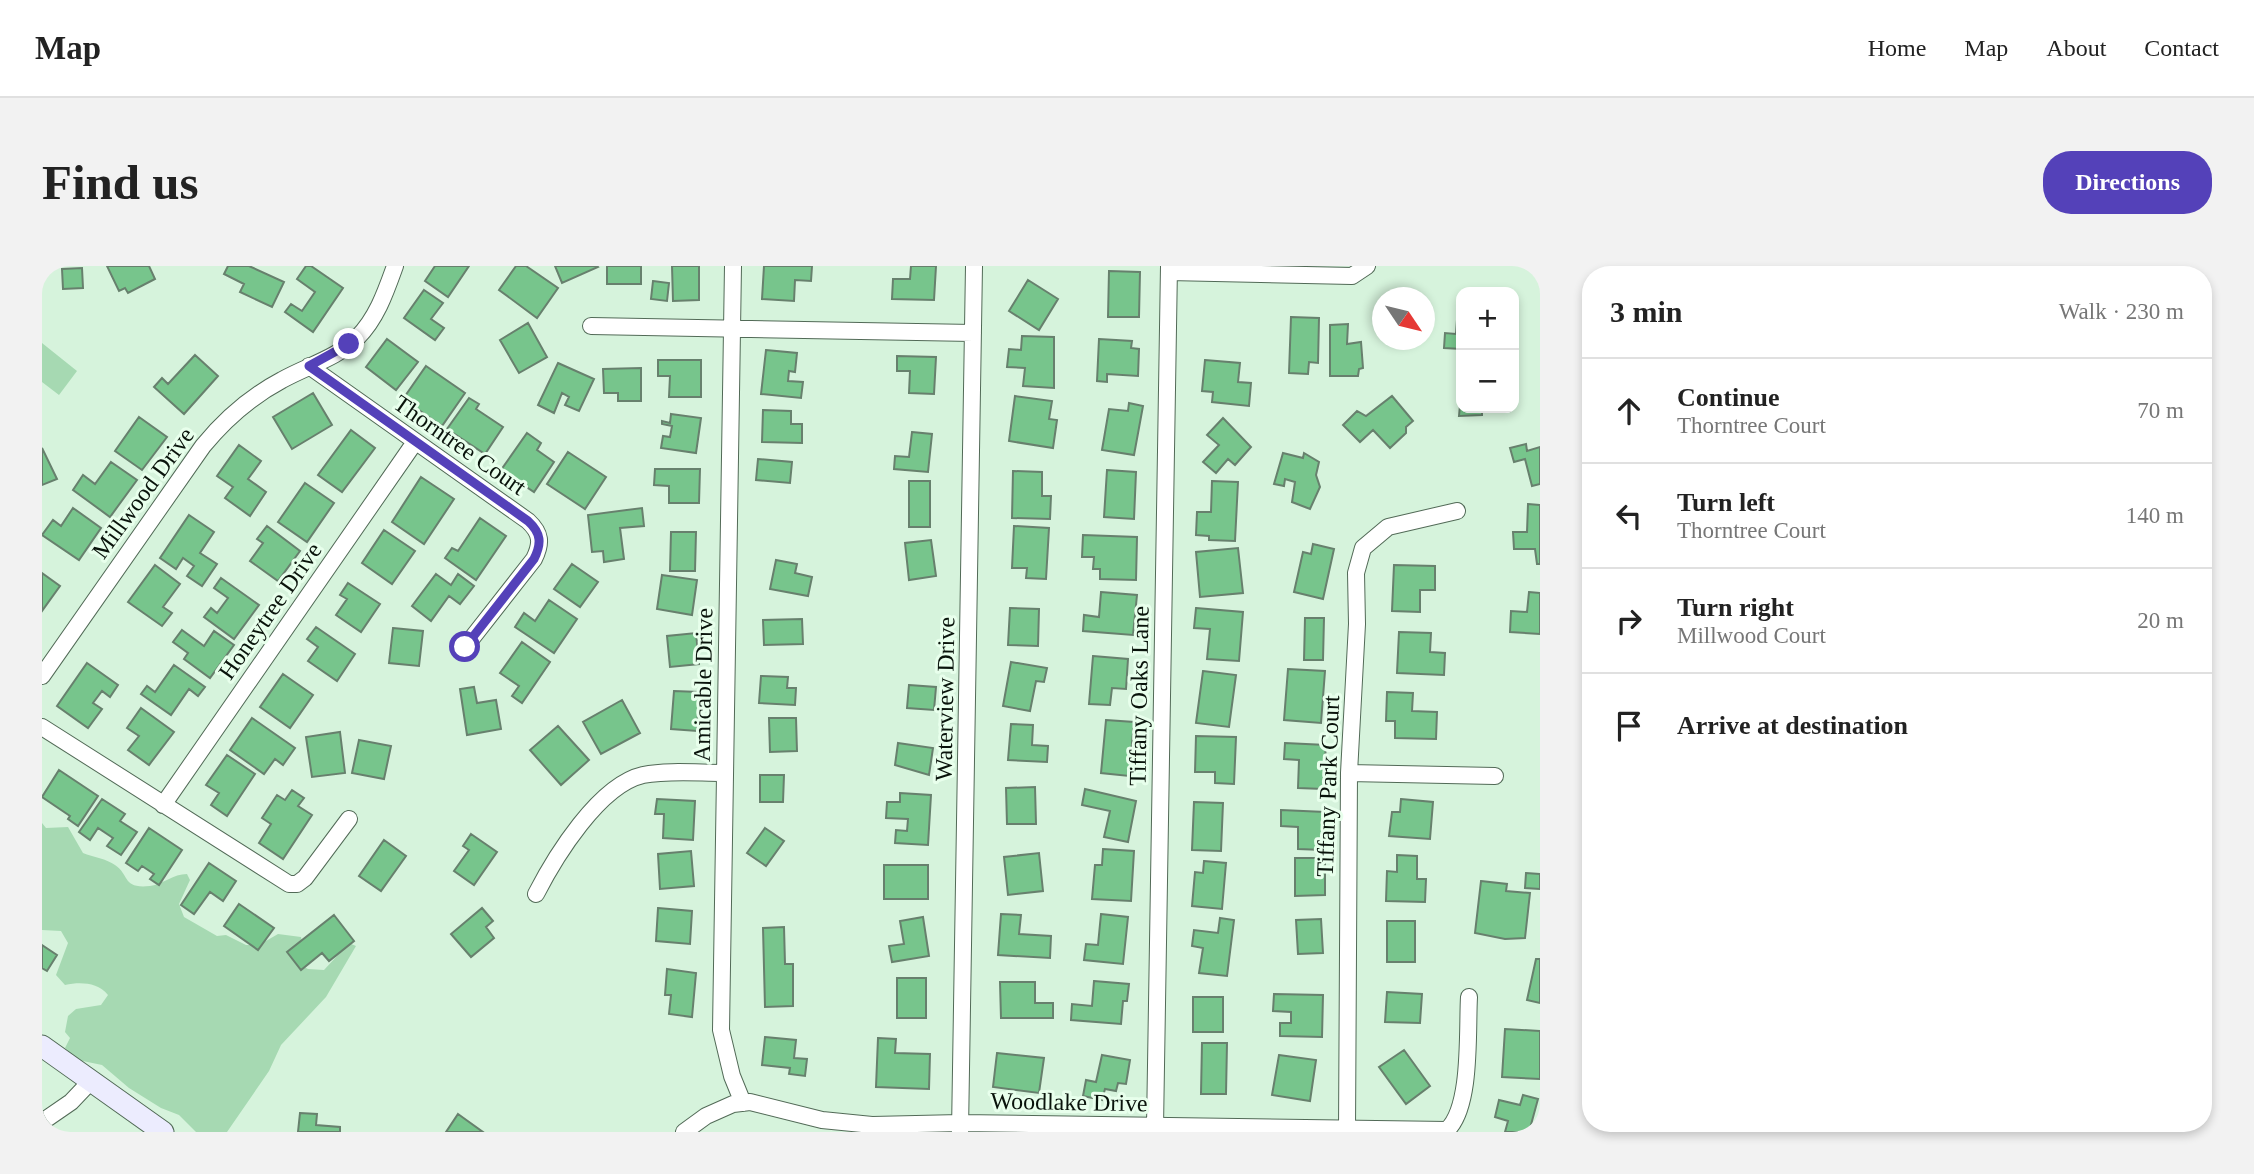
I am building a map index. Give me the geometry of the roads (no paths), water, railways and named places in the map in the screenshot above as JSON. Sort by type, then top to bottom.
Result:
[{"type":"main road","points":[[42,1046],[90,1083],[163,1132]]},
{"type":"street","name":"Millwood Drive","points":[[42,676],[209,438],[257,394],[341,351],[364,331],[377,311],[395,266]]},
{"type":"street","name":"Amicable Drive","points":[[733,266],[721,1030],[732,1076],[743,1102]]},
{"type":"street","name":"Waterview Drive","points":[[960,1128],[974,266]]},
{"type":"street","points":[[1169,269],[1352,276],[1367,266]]},
{"type":"street","name":"Tiffany Oaks Lane","points":[[1155,1127],[1169,269]]},
{"type":"street","points":[[591,326],[973,333]]},
{"type":"street","name":"Thorntree Court","points":[[309,366],[528,521],[539,535],[539,547],[534,559],[465,647]]},
{"type":"street","name":"Honeytree Drive","points":[[163,805],[415,442]]},
{"type":"street","name":"Tiffany Park Court","points":[[1347,1130],[1349,773],[1357,624],[1356,573],[1363,548],[1388,527],[1457,511]]},
{"type":"street","points":[[42,727],[292,885],[308,875],[349,819]]},
{"type":"street","points":[[1349,773],[1495,776]]},
{"type":"street","points":[[536,894],[561,852],[599,804],[617,789],[641,775],[724,774]]},
{"type":"street","name":"Woodlake Drive","points":[[743,1102],[822,1120],[872,1125],[960,1128],[1447,1130],[1457,1116],[1462,1101],[1469,997]]},
{"type":"street","points":[[42,1122],[71,1102],[90,1083]]},
{"type":"street","points":[[684,1132],[706,1116],[743,1102]]}]
